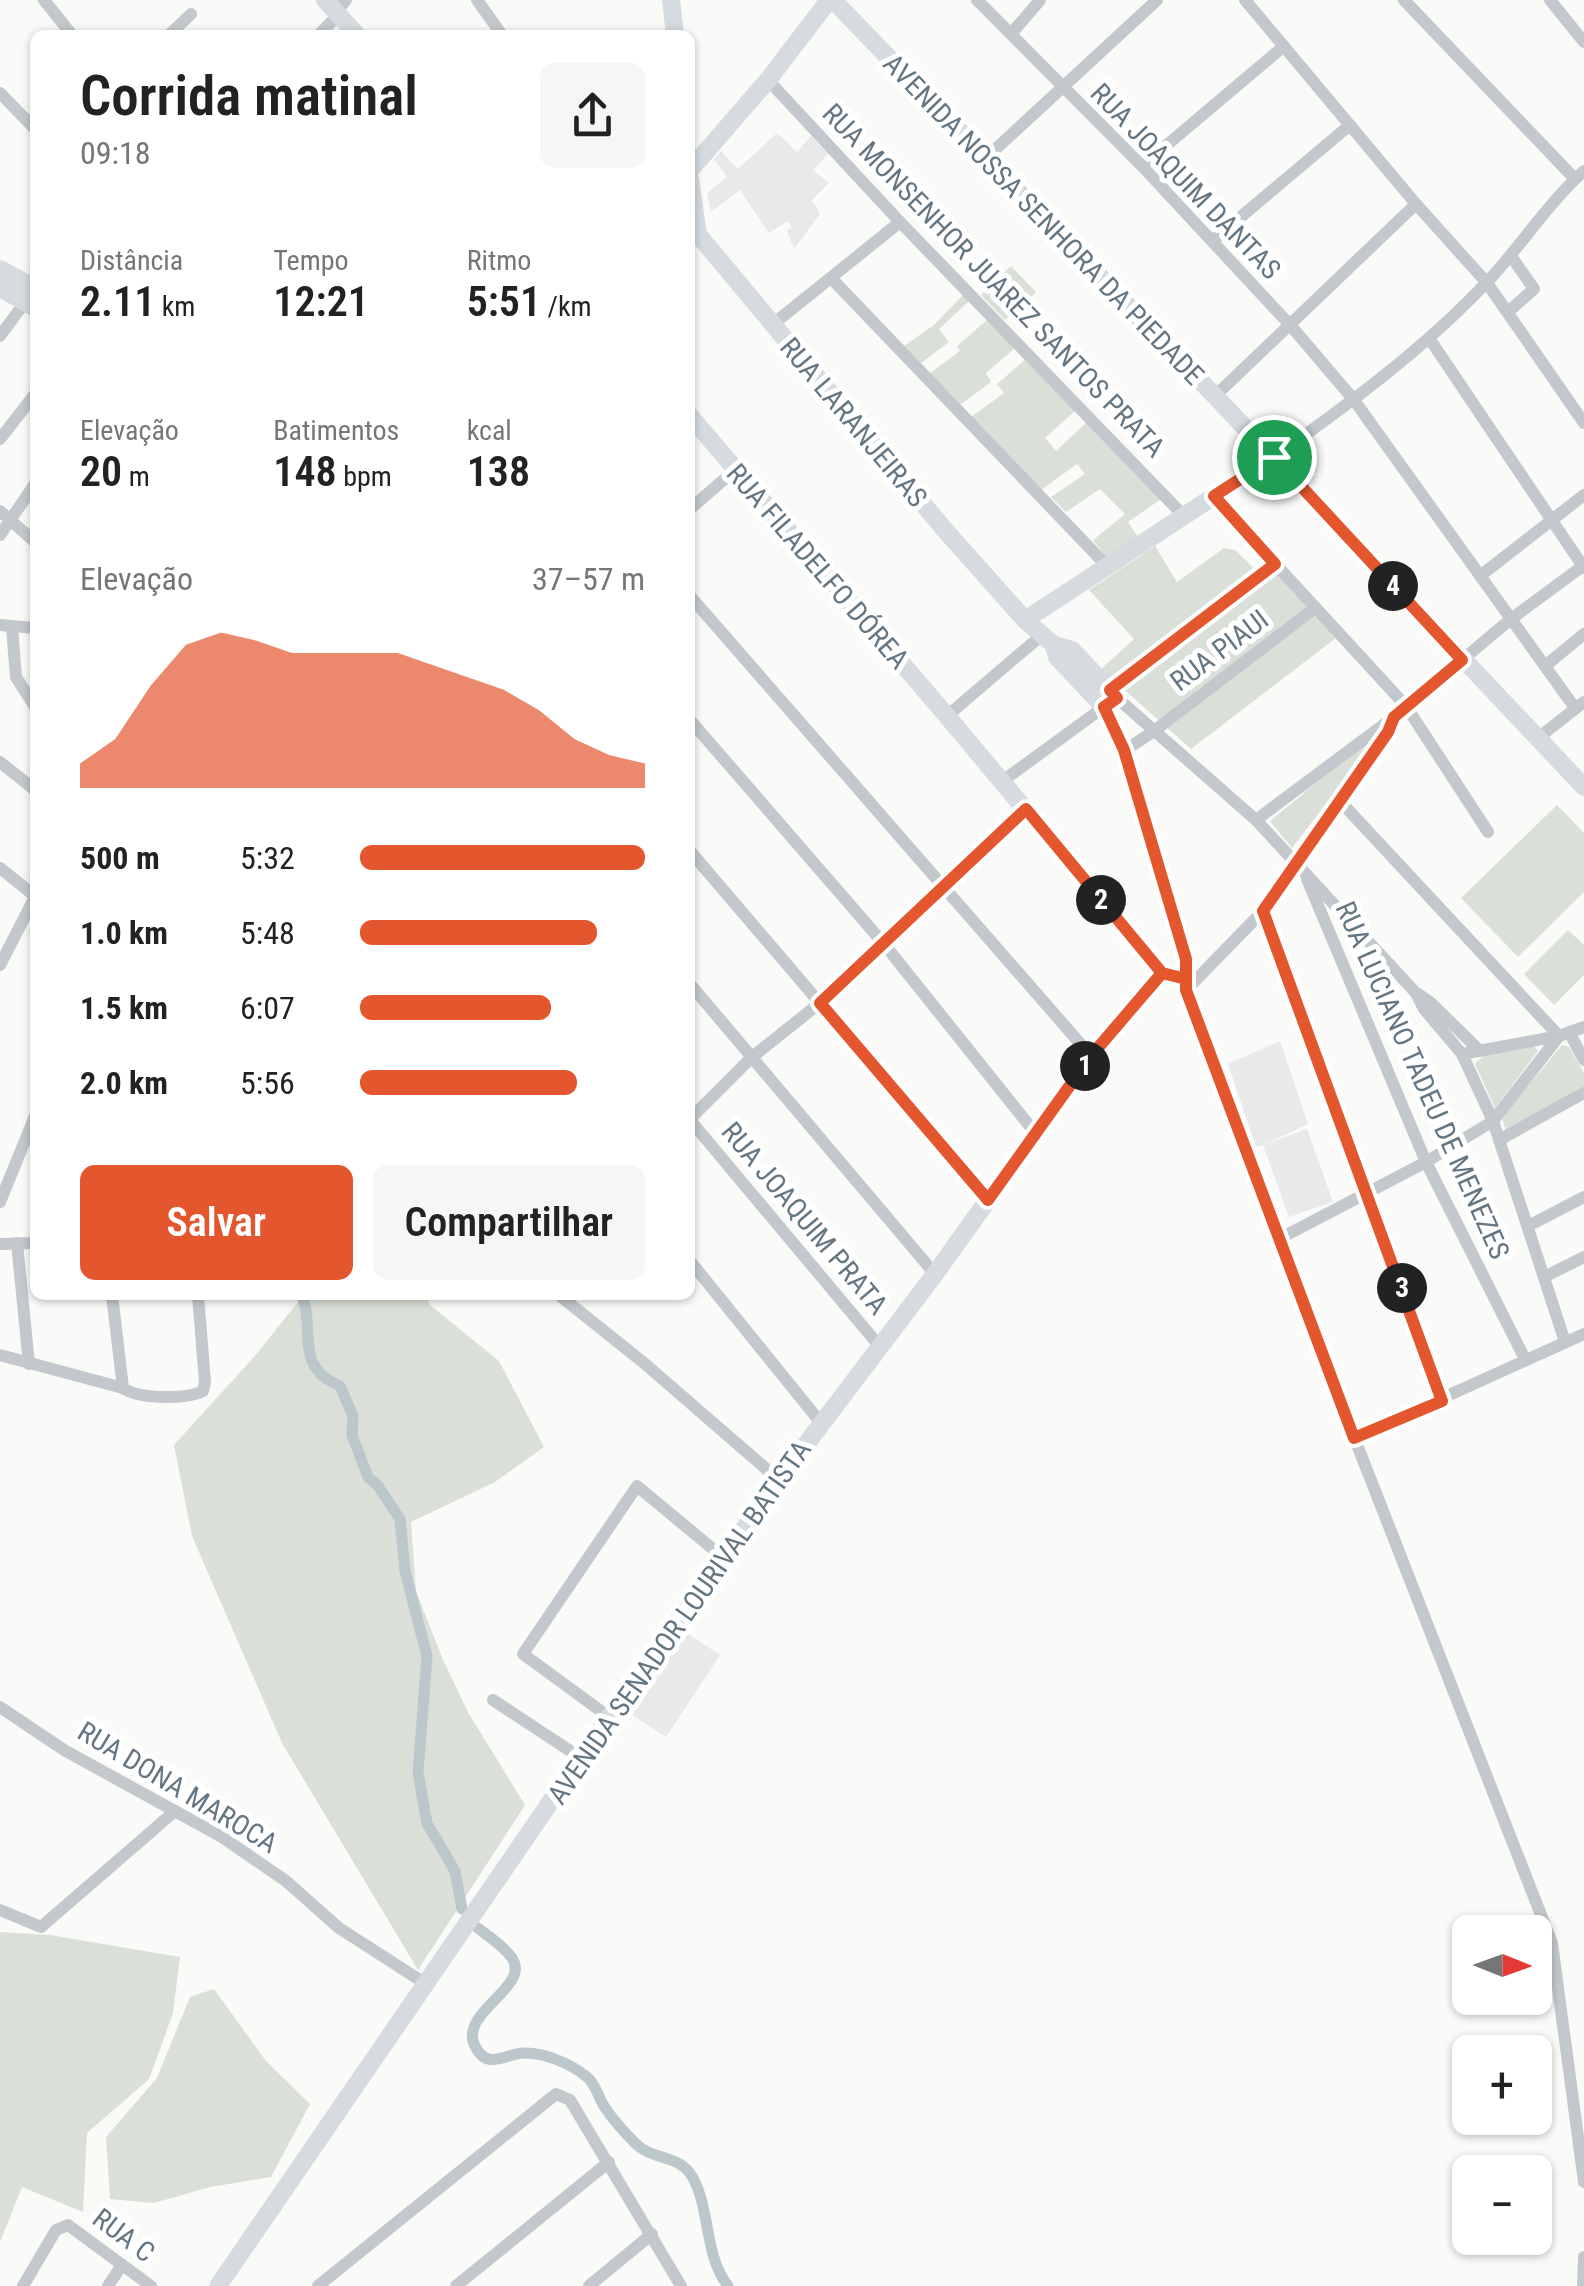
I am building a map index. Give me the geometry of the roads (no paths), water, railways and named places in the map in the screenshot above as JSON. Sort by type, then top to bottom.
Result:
[{"type":"street","points":[[44,0],[68,30]]},
{"type":"street","points":[[478,0],[499,30]]},
{"type":"street","points":[[671,0],[674,30]]},
{"type":"street","points":[[695,164],[831,0]]},
{"type":"street","name":"AVENIDA NOSSA SENHORA DA PIEDADE","points":[[831,0],[1274,457],[1584,787]]},
{"type":"street","name":"RUA JOAQUIM DANTAS","points":[[978,0],[1142,166],[1291,326],[1354,400],[1545,666],[1580,705]]},
{"type":"street","points":[[1012,34],[1040,0]]},
{"type":"street","points":[[986,158],[1157,0]]},
{"type":"street","points":[[1246,0],[1486,283],[1584,424]]},
{"type":"street","points":[[1025,620],[1354,400],[1429,338],[1486,283],[1580,175],[1404,0]]},
{"type":"street","points":[[1550,0],[1584,42]]},
{"type":"street","points":[[322,30],[336,7],[352,30]]},
{"type":"street","points":[[175,30],[192,14]]},
{"type":"street","points":[[1142,166],[1284,46]]},
{"type":"street","name":"RUA MONSENHOR JUAREZ SANTOS PRATA","points":[[768,80],[1183,515]]},
{"type":"street","points":[[0,93],[30,125]]},
{"type":"street","points":[[1212,241],[1350,125]]},
{"type":"street","points":[[1215,396],[1416,204]]},
{"type":"street","points":[[772,325],[900,222]]},
{"type":"street","name":"RUA LARANJEIRAS","points":[[695,231],[1025,620],[1048,640],[1057,657],[1111,698],[1186,959],[1186,984]]},
{"type":"street","points":[[1508,312],[1534,289],[1511,256]]},
{"type":"street","points":[[0,269],[30,294]]},
{"type":"street","points":[[831,278],[1108,567]]},
{"type":"street","points":[[0,288],[30,296]]},
{"type":"street","points":[[0,336],[30,298]]},
{"type":"street","points":[[1256,820],[1394,717],[1511,618],[1584,566],[1429,338]]},
{"type":"street","points":[[0,439],[30,400]]},
{"type":"street","name":"RUA FILADELFO DÓREA","points":[[695,422],[1162,973]]},
{"type":"street","points":[[695,506],[736,470]]},
{"type":"street","points":[[0,535],[5,516],[30,489]]},
{"type":"street","points":[[1480,576],[1584,495]]},
{"type":"street","points":[[1214,496],[1406,706],[1488,832]]},
{"type":"street","points":[[5,516],[30,538]]},
{"type":"street","points":[[1002,782],[1275,564]]},
{"type":"street","points":[[695,602],[1091,1056]]},
{"type":"street","name":"RUA PIAUI","points":[[1124,750],[1315,608]]},
{"type":"street","points":[[6,626],[16,676],[30,698]]},
{"type":"street","points":[[1545,666],[1584,634]]},
{"type":"street","points":[[947,716],[1048,640]]},
{"type":"street","points":[[1111,698],[1256,820],[1416,993],[1432,1003],[1480,1050]]},
{"type":"street","points":[[1538,738],[1580,705]]},
{"type":"street","points":[[1186,984],[1301,870],[1339,800],[1388,732],[1394,717]]},
{"type":"street","points":[[695,726],[884,944],[1037,1135]]},
{"type":"street","points":[[0,762],[30,786]]},
{"type":"street","points":[[1339,800],[1564,1034],[1584,1060]]},
{"type":"street","points":[[695,1114],[752,1057],[820,1003],[1026,809]]},
{"type":"street","points":[[695,857],[988,1200]]},
{"type":"street","points":[[0,868],[30,892]]},
{"type":"street","name":"RUA LUCIANO TADEU DE MENEZES","points":[[1301,870],[1426,1162],[1526,1359]]},
{"type":"street","points":[[0,965],[30,906]]},
{"type":"street","points":[[1263,911],[1442,1401]]},
{"type":"street","points":[[1162,973],[1186,984],[1278,1240],[1552,1943],[1584,2182]]},
{"type":"street","name":"AVENIDA SENADOR LOURIVAL BATISTA","points":[[218,2286],[581,1758],[779,1480],[881,1348],[1091,1056],[1162,973]]},
{"type":"street","points":[[695,990],[935,1274]]},
{"type":"street","points":[[1416,993],[1424,1009],[1462,1054],[1493,1120],[1566,1342]]},
{"type":"street","points":[[1462,1054],[1584,1027]]},
{"type":"street","points":[[1278,1240],[1426,1162],[1493,1120],[1564,1034]]},
{"type":"street","points":[[1499,1140],[1584,1094]]},
{"type":"street","name":"RUA JOAQUIM PRATA","points":[[695,1125],[881,1348]]},
{"type":"street","points":[[0,1202],[4,1179],[30,1126]]},
{"type":"street","points":[[1528,1226],[1584,1197]]},
{"type":"street","points":[[18,1243],[29,1364]]},
{"type":"street","points":[[0,1244],[30,1243]]},
{"type":"street","points":[[1544,1277],[1584,1257]]},
{"type":"street","points":[[695,1267],[820,1423]]},
{"type":"street","points":[[113,1300],[125,1390]]},
{"type":"street","points":[[0,1355],[125,1390],[192,1396],[203,1391],[206,1368],[199,1300]]},
{"type":"street","points":[[565,1300],[779,1480]]},
{"type":"street","points":[[1354,1438],[1584,1334]]},
{"type":"street","points":[[609,1718],[523,1654],[637,1486],[718,1554]]},
{"type":"street","points":[[492,1700],[581,1758]]},
{"type":"street","name":"RUA DONA MAROCA","points":[[0,1707],[64,1750],[222,1837],[286,1881],[339,1928],[426,1984]]},
{"type":"street","points":[[0,1910],[41,1927],[175,1811]]},
{"type":"street","points":[[318,2286],[551,2096],[560,2094],[570,2100],[681,2286]]},
{"type":"street","points":[[456,2286],[609,2162]]},
{"type":"street","name":"RUA C","points":[[22,2286],[56,2230],[68,2225],[151,2286]]},
{"type":"street","points":[[589,2286],[652,2234]]},
{"type":"street","points":[[1583,2286],[1584,2256]]},
{"type":"street","points":[[108,2286],[122,2265]]},
{"type":"waterway","points":[[303,1300],[311,1358],[325,1378],[340,1386],[353,1416],[352,1435],[368,1477],[400,1519],[405,1571],[427,1656],[418,1772],[427,1823],[455,1871],[462,1909]]},
{"type":"waterway","points":[[478,1928],[509,1954],[515,1969],[512,1980],[476,2023],[472,2035],[476,2048],[491,2060],[531,2053],[573,2068],[590,2080],[609,2114],[636,2144],[688,2170],[699,2191],[715,2261],[728,2286]]}]
